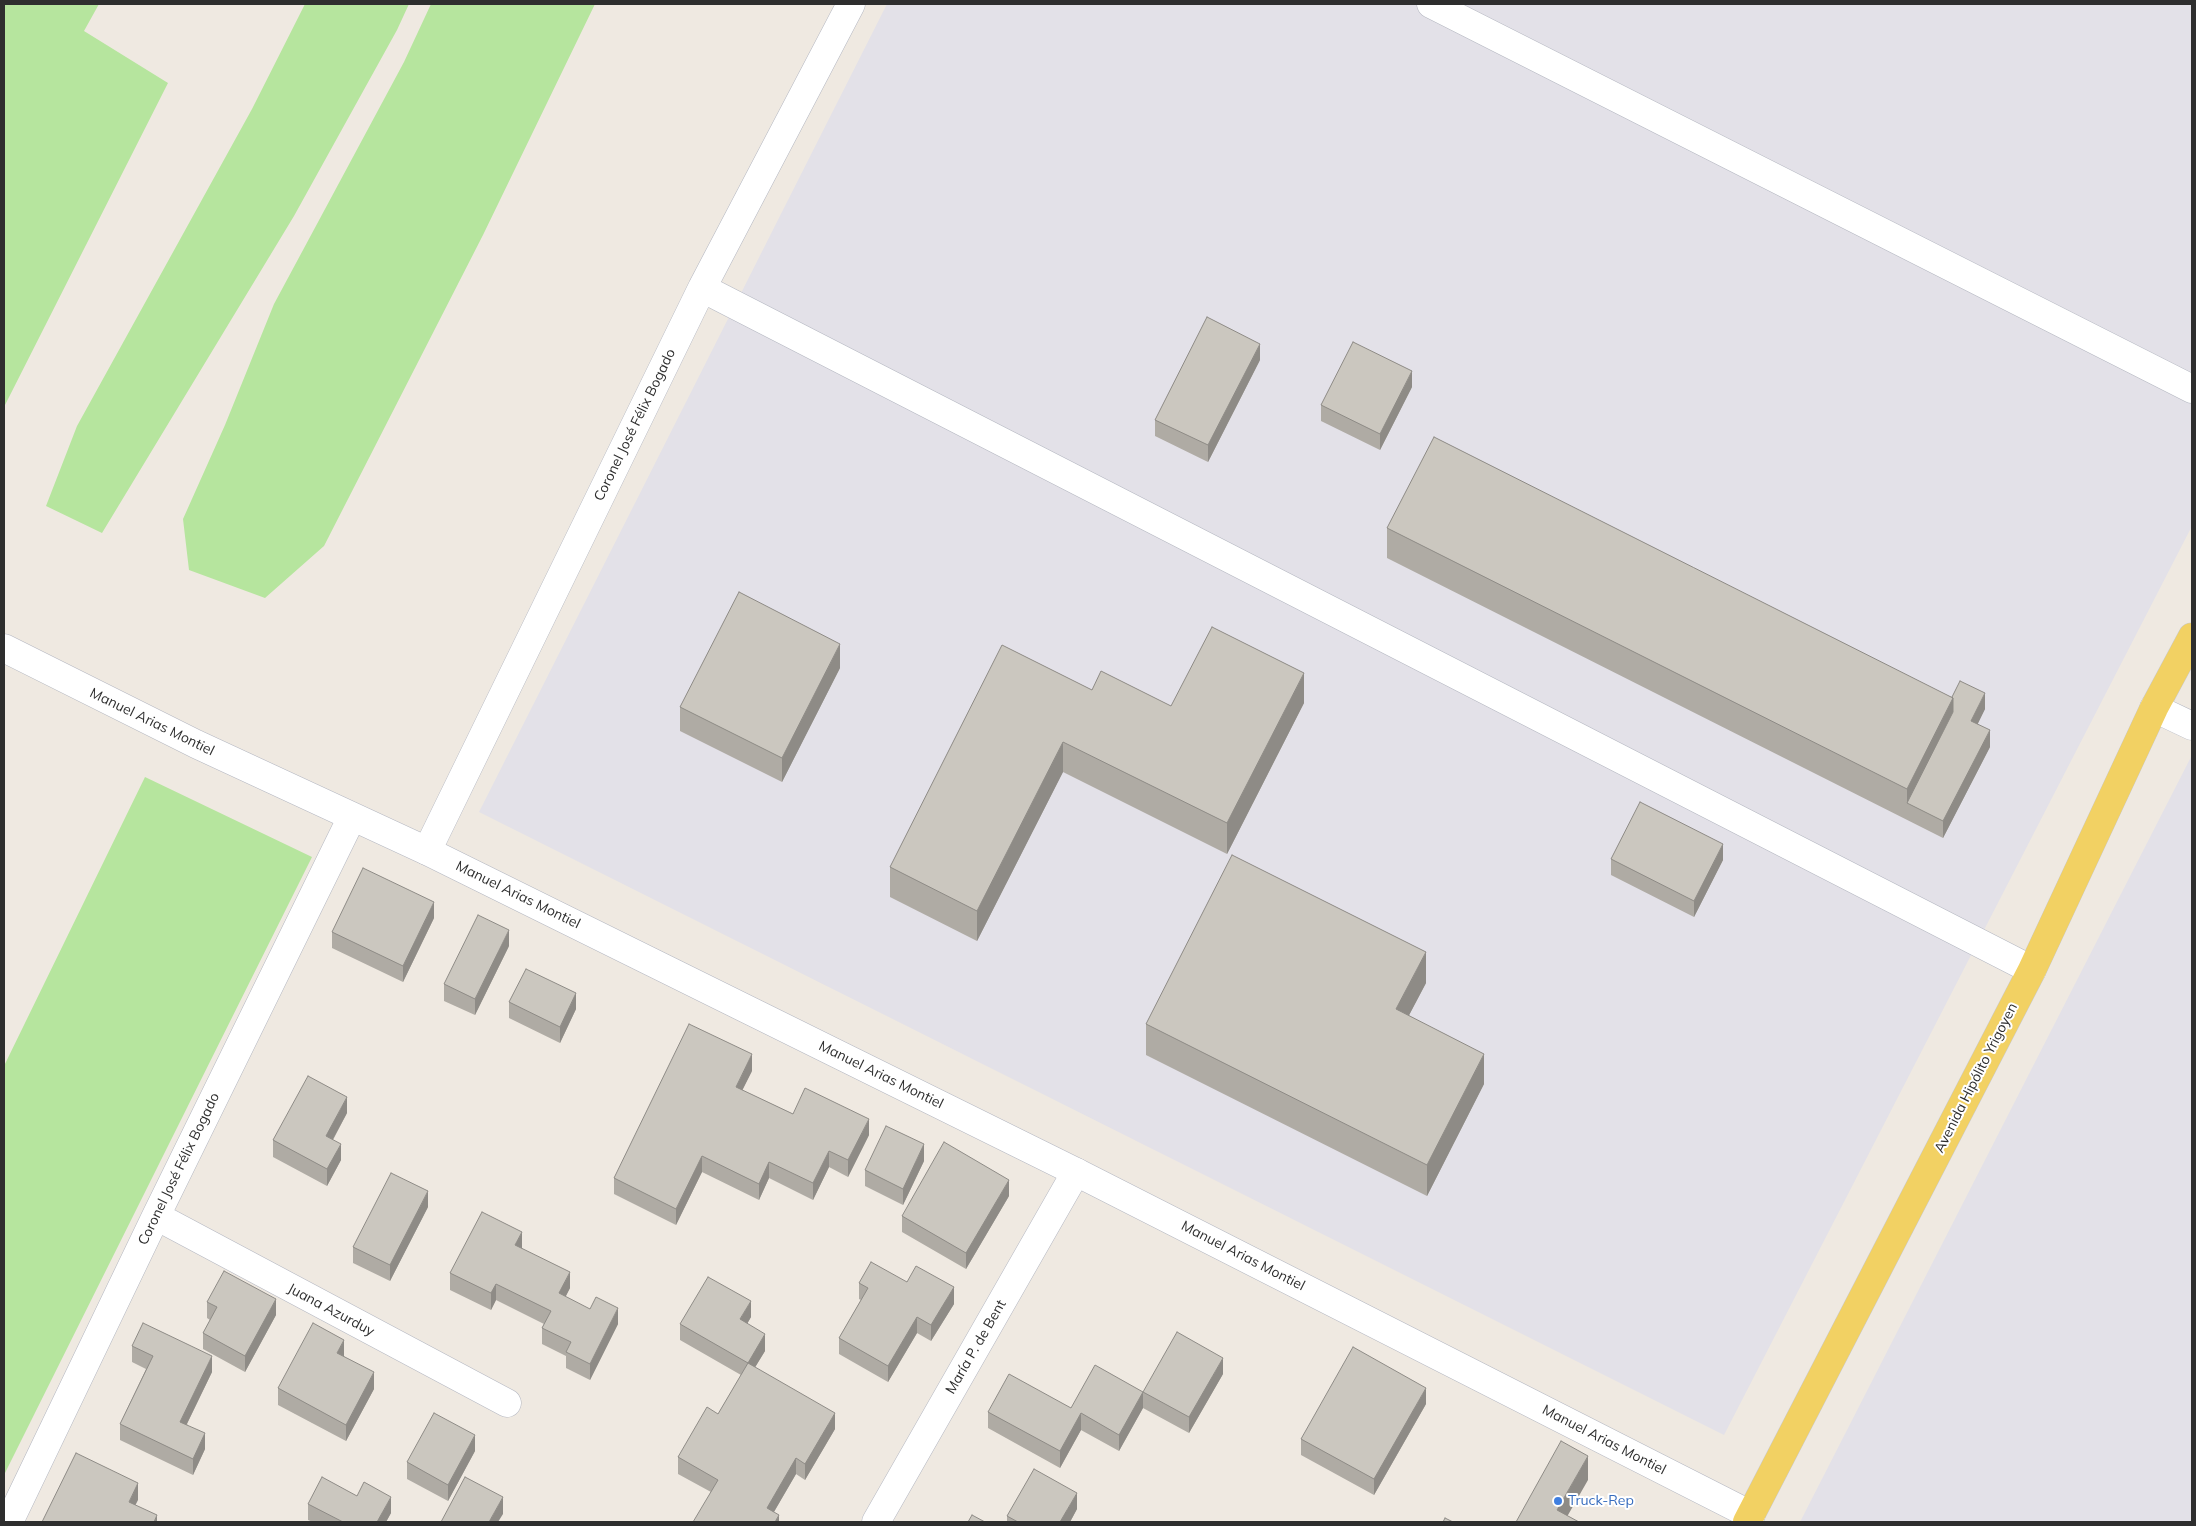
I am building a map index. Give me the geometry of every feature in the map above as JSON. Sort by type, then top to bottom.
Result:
[{"type":"main road","name":"Avenida Hipólito Yrigoyen","points":[[1755,1520],[2032,970],[2154,708],[2192,637]]},
{"type":"street","name":"Coronel José Félix Bogado","points":[[427,851],[702,288],[851,4]]},
{"type":"street","points":[[1431,4],[2192,389]]},
{"type":"street","points":[[702,288],[2032,970]]},
{"type":"street","name":"Manuel Arias Montiel","points":[[4,648],[196,744],[427,851],[1076,1172],[1755,1520]]},
{"type":"street","points":[[2154,708],[2192,726]]},
{"type":"street","name":"Coronel José Félix Bogado","points":[[9,1522],[156,1216],[352,817]]},
{"type":"street","name":"María P. de Bent","points":[[876,1522],[1076,1172]]},
{"type":"street","name":"Juana Azurduy","points":[[156,1216],[507,1403]]},
{"type":"shaded area","points":[[887,4],[2192,4],[2192,526],[1724,1435],[479,812]]},
{"type":"shaded area","points":[[2192,755],[2192,1522],[1800,1522]]},
{"type":"green space","points":[[4,4],[99,4],[84,31],[168,83],[4,407]]},
{"type":"green space","points":[[305,4],[409,4],[397,30],[294,216],[102,533],[46,506],[77,426],[252,109]]},
{"type":"green space","points":[[431,4],[595,4],[483,235],[324,546],[265,598],[189,570],[183,519],[225,425],[274,304],[404,62]]},
{"type":"green space","points":[[145,777],[312,857],[4,1475],[4,1066]]},
{"type":"building","points":[[1207,317],[1260,344],[1208,445],[1155,420]]},
{"type":"building","points":[[1353,342],[1412,371],[1380,434],[1321,405]]},
{"type":"building","points":[[1434,437],[1953,698],[1907,789],[1387,528]]},
{"type":"building","points":[[739,592],[840,644],[782,758],[680,707]]},
{"type":"building","points":[[1212,627],[1304,673],[1227,823],[1063,742],[977,911],[890,867],[1002,645],[1092,690],[1101,671],[1171,706]]},
{"type":"building","points":[[1960,681],[1985,693],[1971,721],[1990,730],[1943,821],[1907,803],[1953,712],[1952,697]]},
{"type":"building","points":[[1640,802],[1723,844],[1694,901],[1611,859]]},
{"type":"building","points":[[1232,855],[1426,952],[1396,1009],[1484,1054],[1427,1165],[1146,1024]]},
{"type":"building","points":[[363,868],[434,902],[403,966],[332,932]]},
{"type":"building","points":[[478,915],[509,930],[475,999],[444,984]]},
{"type":"building","points":[[526,969],[576,993],[560,1027],[509,1002]]},
{"type":"building","points":[[689,1024],[752,1054],[736,1087],[793,1114],[805,1088],[869,1119],[848,1160],[829,1151],[813,1183],[769,1162],[759,1184],[702,1156],[676,1209],[614,1178]]},
{"type":"building","points":[[308,1076],[347,1097],[326,1136],[341,1144],[327,1169],[273,1140]]},
{"type":"building","points":[[886,1126],[924,1144],[903,1189],[865,1170]]},
{"type":"building","points":[[944,1142],[1009,1180],[966,1253],[902,1216]]},
{"type":"building","points":[[391,1173],[428,1191],[390,1265],[353,1247]]},
{"type":"building","points":[[482,1212],[522,1232],[515,1245],[570,1272],[559,1293],[590,1309],[596,1297],[618,1308],[590,1364],[566,1352],[571,1342],[542,1328],[551,1311],[496,1284],[491,1293],[450,1273]]},
{"type":"building","points":[[871,1262],[907,1282],[916,1266],[954,1287],[931,1325],[917,1317],[888,1366],[839,1338],[868,1288],[859,1283]]},
{"type":"building","points":[[224,1271],[276,1299],[245,1356],[203,1333],[217,1307],[207,1302]]},
{"type":"building","points":[[708,1277],[751,1301],[740,1319],[765,1334],[748,1363],[680,1324]]},
{"type":"building","points":[[143,1323],[212,1356],[180,1422],[205,1433],[193,1459],[120,1424],[153,1356],[132,1346]]},
{"type":"building","points":[[313,1323],[344,1340],[337,1353],[374,1372],[346,1425],[278,1388]]},
{"type":"building","points":[[1177,1332],[1223,1358],[1189,1417],[1143,1392]]},
{"type":"building","points":[[1353,1347],[1426,1388],[1374,1479],[1301,1439]]},
{"type":"building","points":[[748,1363],[835,1413],[805,1464],[796,1458],[767,1508],[779,1515],[775,1522],[693,1522],[718,1480],[678,1457],[707,1407],[718,1414]]},
{"type":"building","points":[[1095,1365],[1143,1392],[1119,1435],[1081,1413],[1060,1451],[988,1412],[1009,1374],[1071,1408]]},
{"type":"building","points":[[434,1413],[475,1435],[448,1485],[407,1462]]},
{"type":"building","points":[[1561,1441],[1588,1456],[1557,1510],[1579,1522],[1516,1522]]},
{"type":"building","points":[[76,1453],[138,1483],[129,1502],[157,1515],[154,1522],[42,1522]]},
{"type":"building","points":[[1034,1469],[1077,1493],[1060,1522],[1018,1522],[1007,1516]]},
{"type":"building","points":[[322,1477],[357,1496],[364,1482],[391,1497],[377,1522],[343,1522],[308,1504]]},
{"type":"building","points":[[465,1477],[503,1497],[489,1522],[441,1522]]},
{"type":"building","points":[[972,1515],[985,1522],[968,1522]]},
{"type":"building","points":[[1445,1518],[1453,1522],[1443,1522]]},
{"type":"place","name":"Truck-Rep","points":[[1558,1501]]}]
